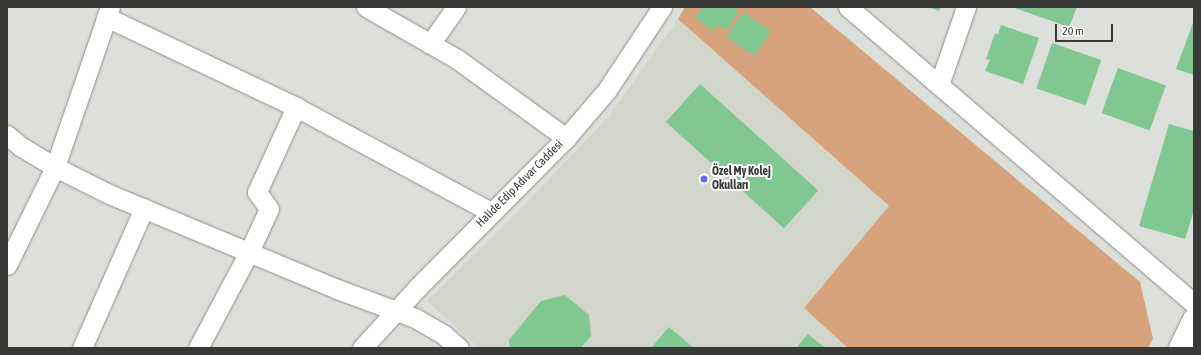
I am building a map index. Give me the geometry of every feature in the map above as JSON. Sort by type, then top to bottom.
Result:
[{"type":"street","points":[[366,7],[457,60],[566,138]]},
{"type":"street","points":[[430,44],[456,7]]},
{"type":"street","name":"Halide Edip Adıvar Caddesi","points":[[362,348],[491,212],[566,138],[607,90],[662,7]]},
{"type":"street","points":[[848,7],[1194,304]]},
{"type":"street","points":[[938,84],[966,7]]},
{"type":"street","points":[[7,265],[55,167],[108,12],[296,106],[491,212]]},
{"type":"street","points":[[198,348],[249,252],[269,209],[257,192],[296,106]]},
{"type":"street","points":[[7,135],[20,146],[55,167],[144,208],[430,326],[458,348]]},
{"type":"street","points":[[82,348],[144,208]]},
{"type":"street","points":[[1180,348],[1194,319]]},
{"type":"shaded area","points":[[685,7],[810,7],[1140,282],[1153,339],[1148,348],[848,348],[804,308],[889,206],[678,19]]},
{"type":"shaded area","name":"Özel My Kolej Okulları","points":[[678,19],[889,207],[804,308],[848,348],[479,348],[427,301],[509,221],[610,115]]},
{"type":"building","points":[[702,7],[733,7],[739,11],[727,30],[718,25],[715,31],[695,19]]},
{"type":"building","points":[[928,7],[941,7],[939,11]]},
{"type":"building","points":[[1012,7],[1077,7],[1069,27]]},
{"type":"building","points":[[743,12],[771,31],[754,56],[726,37]]},
{"type":"building","points":[[1194,20],[1194,75],[1176,69]]},
{"type":"building","points":[[1001,25],[1039,38],[1023,84],[985,71],[990,60],[986,59],[995,33],[998,35]]},
{"type":"building","points":[[1052,43],[1101,60],[1086,105],[1036,88]]},
{"type":"building","points":[[1118,68],[1166,85],[1150,131],[1102,113]]},
{"type":"building","points":[[700,84],[818,190],[784,228],[666,122]]},
{"type":"building","points":[[1169,124],[1194,131],[1194,210],[1185,239],[1139,226]]},
{"type":"building","points":[[565,295],[589,315],[591,336],[581,348],[510,348],[509,340],[541,301]]},
{"type":"building","points":[[669,327],[694,348],[651,348]]},
{"type":"building","points":[[808,334],[825,348],[796,348]]},
{"type":"place","name":"Özel My Kolej Okulları","points":[[704,179]]}]
